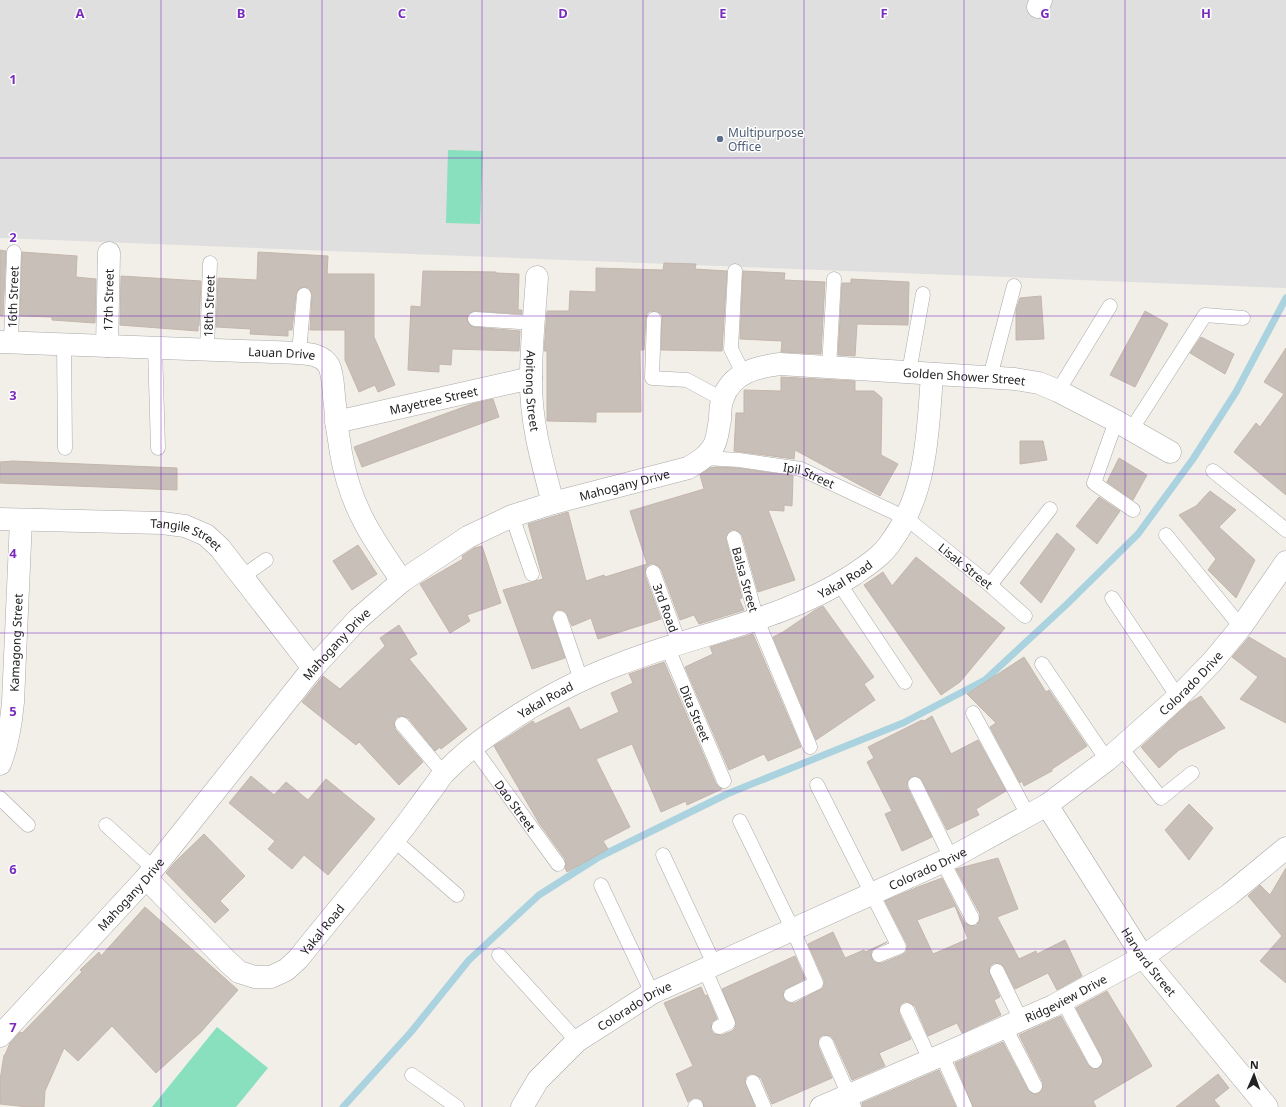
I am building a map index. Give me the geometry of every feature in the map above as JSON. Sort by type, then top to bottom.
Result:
[{"type":"street","name":"17th Street","points":[[107,346],[109,253]]},
{"type":"street","name":"Apitong Street","points":[[537,277],[531,378],[537,438],[553,503]]},
{"type":"street","name":"Lauan Drive","points":[[6,342],[299,353],[312,355],[323,359],[329,366],[332,376],[336,422],[346,480],[358,513],[375,542],[402,581]]},
{"type":"street","name":"Golden Shower Street","points":[[742,373],[760,367],[780,364],[990,377],[1039,383],[1058,391],[1170,452]]},
{"type":"street","name":"Mahogany Drive","points":[[0,1036],[150,873],[313,668],[358,619],[402,581],[468,537],[512,516],[553,503],[688,468],[705,458],[714,445],[718,433],[722,399],[731,384],[742,373]]},
{"type":"street","name":"Yakal Road","points":[[150,873],[228,962],[239,972],[255,977],[272,977],[286,970],[298,959],[394,840],[444,774],[473,747],[537,704],[581,680],[618,664],[673,645],[757,620],[796,605],[839,583],[869,564],[891,543],[906,518],[919,485],[927,444],[932,374]]},
{"type":"street","name":"Mayetree Street","points":[[336,422],[531,378]]},
{"type":"street","name":"Tangile Street","points":[[0,519],[162,523],[185,526],[206,534],[220,548],[243,576],[313,668]]},
{"type":"street","name":"Kamagong Street","points":[[0,764],[11,727],[21,520]]},
{"type":"street","name":"Colorado Drive","points":[[522,1107],[538,1080],[576,1041],[652,993],[947,860],[1037,810],[1114,754],[1178,698],[1212,662],[1241,627],[1286,562]]},
{"type":"street","name":"Harvard Street","points":[[1037,810],[1142,957],[1255,1103]]},
{"type":"street","name":"Ridgeview Drive","points":[[821,1107],[852,1101],[936,1058],[1063,1001],[1142,957],[1230,894],[1286,848]]},
{"type":"lane","name":"16th Street","points":[[6,342],[14,252]]},
{"type":"lane","name":"18th Street","points":[[207,350],[210,263]]},
{"type":"lane","points":[[735,271],[731,348],[742,373]]},
{"type":"lane","points":[[829,367],[834,279]]},
{"type":"lane","points":[[990,377],[1014,286]]},
{"type":"lane","points":[[910,372],[923,294]]},
{"type":"lane","points":[[299,353],[304,295]]},
{"type":"lane","points":[[1058,391],[1110,306]]},
{"type":"lane","points":[[1134,510],[1094,483],[1124,426],[1205,315],[1242,318]]},
{"type":"lane","points":[[475,319],[534,323]]},
{"type":"lane","points":[[654,319],[652,378],[687,380],[722,399]]},
{"type":"lane","points":[[64,344],[65,448]]},
{"type":"lane","points":[[155,347],[158,448]]},
{"type":"lane","name":"Ipil Street","points":[[705,458],[739,460],[801,468],[906,518]]},
{"type":"lane","points":[[1212,471],[1286,530]]},
{"type":"lane","points":[[990,585],[1050,509]]},
{"type":"lane","points":[[512,516],[532,574]]},
{"type":"lane","name":"Lisak Street","points":[[906,518],[990,585],[1025,616]]},
{"type":"lane","points":[[1166,534],[1241,627]]},
{"type":"lane","name":"Balsa Street","points":[[734,538],[757,620],[810,747]]},
{"type":"lane","points":[[243,576],[266,560]]},
{"type":"lane","name":"3rd Road","points":[[653,572],[673,645]]},
{"type":"lane","points":[[839,583],[905,682]]},
{"type":"lane","points":[[1112,598],[1178,698]]},
{"type":"lane","points":[[560,618],[581,680]]},
{"type":"lane","name":"Dita Street","points":[[673,645],[724,781]]},
{"type":"lane","points":[[1042,664],[1114,754],[1161,798],[1192,773]]},
{"type":"lane","points":[[973,713],[1037,810]]},
{"type":"lane","points":[[402,724],[444,774]]},
{"type":"lane","name":"Dao Street","points":[[473,747],[558,864]]},
{"type":"lane","points":[[915,784],[972,918]]},
{"type":"lane","points":[[817,785],[899,946],[879,955]]},
{"type":"lane","points":[[0,798],[28,825]]},
{"type":"lane","points":[[740,821],[793,930],[816,983],[791,995]]},
{"type":"lane","points":[[106,824],[150,873]]},
{"type":"lane","points":[[394,840],[457,895]]},
{"type":"lane","points":[[663,855],[710,968],[728,1023],[719,1027]]},
{"type":"lane","points":[[601,885],[652,993]]},
{"type":"lane","points":[[499,955],[576,1041]]},
{"type":"lane","points":[[997,971],[1013,1024],[1035,1086]]},
{"type":"lane","points":[[1063,1001],[1095,1061]]},
{"type":"lane","points":[[907,1010],[965,1107]]},
{"type":"lane","points":[[826,1043],[852,1101]]},
{"type":"lane","points":[[412,1075],[457,1107]]},
{"type":"lane","points":[[753,1082],[764,1107]]},
{"type":"shaded area","points":[[0,0],[1286,0],[1286,288],[0,238]]},
{"type":"green space","points":[[448,150],[483,151],[480,224],[446,223]]},
{"type":"green space","points":[[217,1027],[268,1068],[236,1107],[152,1107]]},
{"type":"building","points":[[0,250],[6,251],[3,316],[0,315]]},
{"type":"building","points":[[22,252],[77,256],[76,277],[96,279],[95,323],[52,320],[52,317],[20,316]]},
{"type":"building","points":[[258,252],[328,256],[327,274],[374,274],[374,337],[395,385],[378,392],[375,385],[359,392],[345,360],[345,330],[310,330],[312,295],[309,288],[300,288],[296,294],[292,330],[288,330],[288,336],[250,334],[251,329],[216,327],[218,278],[257,280]]},
{"type":"building","points":[[664,263],[696,264],[695,269],[727,271],[722,351],[661,350],[662,315],[658,312],[650,311],[647,314],[646,319],[644,350],[640,350],[641,412],[596,412],[596,422],[547,421],[547,351],[544,351],[547,311],[569,311],[570,291],[596,292],[596,268],[663,270]]},
{"type":"building","points":[[423,271],[496,272],[519,274],[518,310],[522,310],[522,314],[475,311],[468,314],[467,319],[468,323],[474,327],[520,331],[519,351],[452,349],[451,365],[439,364],[439,372],[408,370],[411,306],[421,307]]},
{"type":"building","points":[[743,271],[785,273],[784,280],[825,282],[821,354],[781,352],[782,341],[740,339]]},
{"type":"building","points":[[121,276],[201,281],[198,331],[120,325]]},
{"type":"building","points":[[851,279],[909,282],[908,325],[857,324],[855,356],[838,355],[842,283],[851,283]]},
{"type":"building","points":[[1041,296],[1044,339],[1016,340],[1016,310],[1020,298]]},
{"type":"building","points":[[1145,311],[1168,324],[1135,387],[1110,375]]},
{"type":"building","points":[[1201,337],[1234,354],[1225,374],[1190,353]]},
{"type":"building","points":[[1286,348],[1286,495],[1234,452],[1256,423],[1260,427],[1284,394],[1264,382]]},
{"type":"building","points":[[781,377],[855,381],[855,391],[874,391],[882,398],[881,455],[898,464],[880,496],[795,450],[794,459],[734,451],[736,413],[744,413],[744,390],[781,391]]},
{"type":"building","points":[[493,399],[499,417],[362,467],[354,447],[472,404]]},
{"type":"building","points":[[1020,441],[1043,441],[1047,460],[1020,464]]},
{"type":"building","points":[[1119,458],[1147,475],[1133,500],[1107,482]]},
{"type":"building","points":[[13,461],[177,468],[177,490],[0,483],[0,462]]},
{"type":"building","points":[[710,468],[738,468],[793,476],[792,506],[784,505],[784,511],[768,510],[795,580],[758,592],[742,535],[736,530],[731,530],[726,536],[726,540],[742,598],[739,599],[744,610],[699,624],[694,615],[680,620],[661,569],[655,564],[650,564],[646,567],[645,575],[661,619],[598,639],[591,618],[572,626],[566,612],[557,610],[552,616],[552,620],[565,658],[532,669],[503,590],[543,579],[528,524],[568,512],[586,581],[604,575],[605,577],[647,564],[630,511],[704,489],[700,475]]},
{"type":"building","points":[[1210,491],[1236,510],[1219,527],[1255,560],[1236,598],[1208,570],[1216,559],[1179,515],[1196,506]]},
{"type":"building","points":[[1099,497],[1120,511],[1097,544],[1076,526]]},
{"type":"building","points":[[1057,533],[1075,549],[1041,603],[1020,583]]},
{"type":"building","points":[[358,545],[377,574],[352,590],[333,561]]},
{"type":"building","points":[[482,546],[501,603],[467,615],[470,621],[450,633],[420,584],[463,559],[462,556],[474,548]]},
{"type":"building","points":[[916,557],[1005,628],[960,682],[941,695],[864,585],[883,572],[892,586]]},
{"type":"building","points":[[823,606],[874,677],[864,684],[875,700],[816,740],[773,637]]},
{"type":"building","points":[[399,625],[417,654],[409,659],[467,729],[441,749],[440,747],[435,751],[408,718],[401,716],[397,717],[394,721],[395,729],[423,762],[399,785],[359,742],[356,745],[302,702],[323,676],[340,689],[385,646],[380,638]]},
{"type":"building","points":[[753,634],[801,747],[768,761],[764,754],[729,770],[685,667],[713,654],[710,647]]},
{"type":"building","points":[[1249,637],[1286,659],[1286,723],[1240,699],[1258,677],[1232,657]]},
{"type":"building","points":[[1024,657],[1046,692],[1049,690],[1087,746],[1052,769],[1052,771],[1024,786],[1022,781],[1020,783],[990,727],[996,723],[967,694]]},
{"type":"building","points":[[664,662],[716,784],[722,789],[687,805],[686,801],[661,812],[632,744],[596,759],[630,827],[603,841],[608,849],[567,872],[565,868],[565,859],[539,823],[494,746],[533,721],[535,724],[569,707],[580,730],[619,712],[611,693],[633,683],[629,674]]},
{"type":"building","points":[[1201,696],[1225,728],[1179,750],[1159,768],[1141,747],[1189,703]]},
{"type":"building","points":[[932,716],[951,754],[978,740],[1006,791],[976,809],[979,815],[947,830],[922,780],[916,776],[911,777],[908,780],[907,787],[932,837],[902,851],[885,814],[892,811],[867,762],[874,758],[868,747]]},
{"type":"building","points":[[251,776],[274,795],[286,782],[308,800],[326,779],[375,819],[328,875],[304,855],[292,869],[268,849],[275,841],[229,803]]},
{"type":"building","points":[[1189,804],[1213,828],[1189,860],[1165,830]]},
{"type":"building","points":[[204,834],[245,876],[220,901],[229,910],[215,923],[166,873],[175,862]]},
{"type":"building","points":[[998,858],[1018,909],[997,917],[1019,959],[1036,951],[1037,954],[1065,940],[1082,976],[1057,990],[1048,973],[1015,989],[1004,967],[1001,964],[994,963],[990,966],[989,971],[1000,997],[994,1000],[1001,1015],[962,1033],[957,1023],[928,1036],[915,1006],[908,1002],[904,1002],[900,1005],[899,1013],[911,1039],[879,1053],[885,1066],[852,1080],[834,1040],[831,1036],[823,1035],[819,1038],[818,1046],[832,1078],[772,1104],[761,1078],[754,1074],[750,1074],[746,1077],[745,1081],[755,1107],[704,1107],[702,1100],[698,1098],[693,1098],[688,1102],[676,1074],[693,1066],[664,1003],[701,987],[705,996],[707,995],[717,1019],[712,1022],[711,1030],[714,1034],[722,1035],[732,1031],[736,1024],[722,989],[795,956],[805,979],[784,990],[783,995],[786,1002],[795,1003],[823,988],[824,980],[808,944],[833,932],[845,958],[864,950],[865,952],[887,942],[872,950],[871,954],[873,961],[882,963],[902,955],[906,952],[907,944],[885,901],[942,878],[964,922],[968,925],[976,926],[979,922],[980,914],[956,869]],"holes":[[[955,906],[968,939],[933,954],[917,920]]]},
{"type":"building","points":[[1286,868],[1286,983],[1260,961],[1282,936],[1248,896],[1260,885],[1270,895]]},
{"type":"building","points":[[145,907],[238,990],[201,1032],[156,1073],[112,1026],[78,1061],[64,1048],[45,1091],[44,1107],[0,1104],[0,1080],[4,1055],[10,1043],[20,1032],[22,1033],[82,972],[80,970],[99,952],[101,956]]},
{"type":"building","points":[[1107,991],[1152,1066],[1093,1101],[1096,1107],[973,1107],[955,1063],[1003,1042],[1028,1090],[1034,1094],[1038,1094],[1042,1090],[1043,1083],[1019,1035],[1061,1016],[1088,1065],[1094,1069],[1099,1068],[1103,1062],[1102,1057],[1076,1008]]},
{"type":"building","points":[[939,1070],[956,1107],[862,1107],[862,1103]]},
{"type":"building","points":[[1218,1074],[1229,1088],[1214,1100],[1220,1107],[1176,1107]]},
{"type":"waterway","points":[[343,1107],[411,1032],[469,960],[539,895],[599,857],[727,794],[903,723],[985,680],[1066,605],[1138,534],[1193,459],[1236,392],[1286,298]]},
{"type":"place","name":"Multipurpose Office","points":[[720,139]]}]
